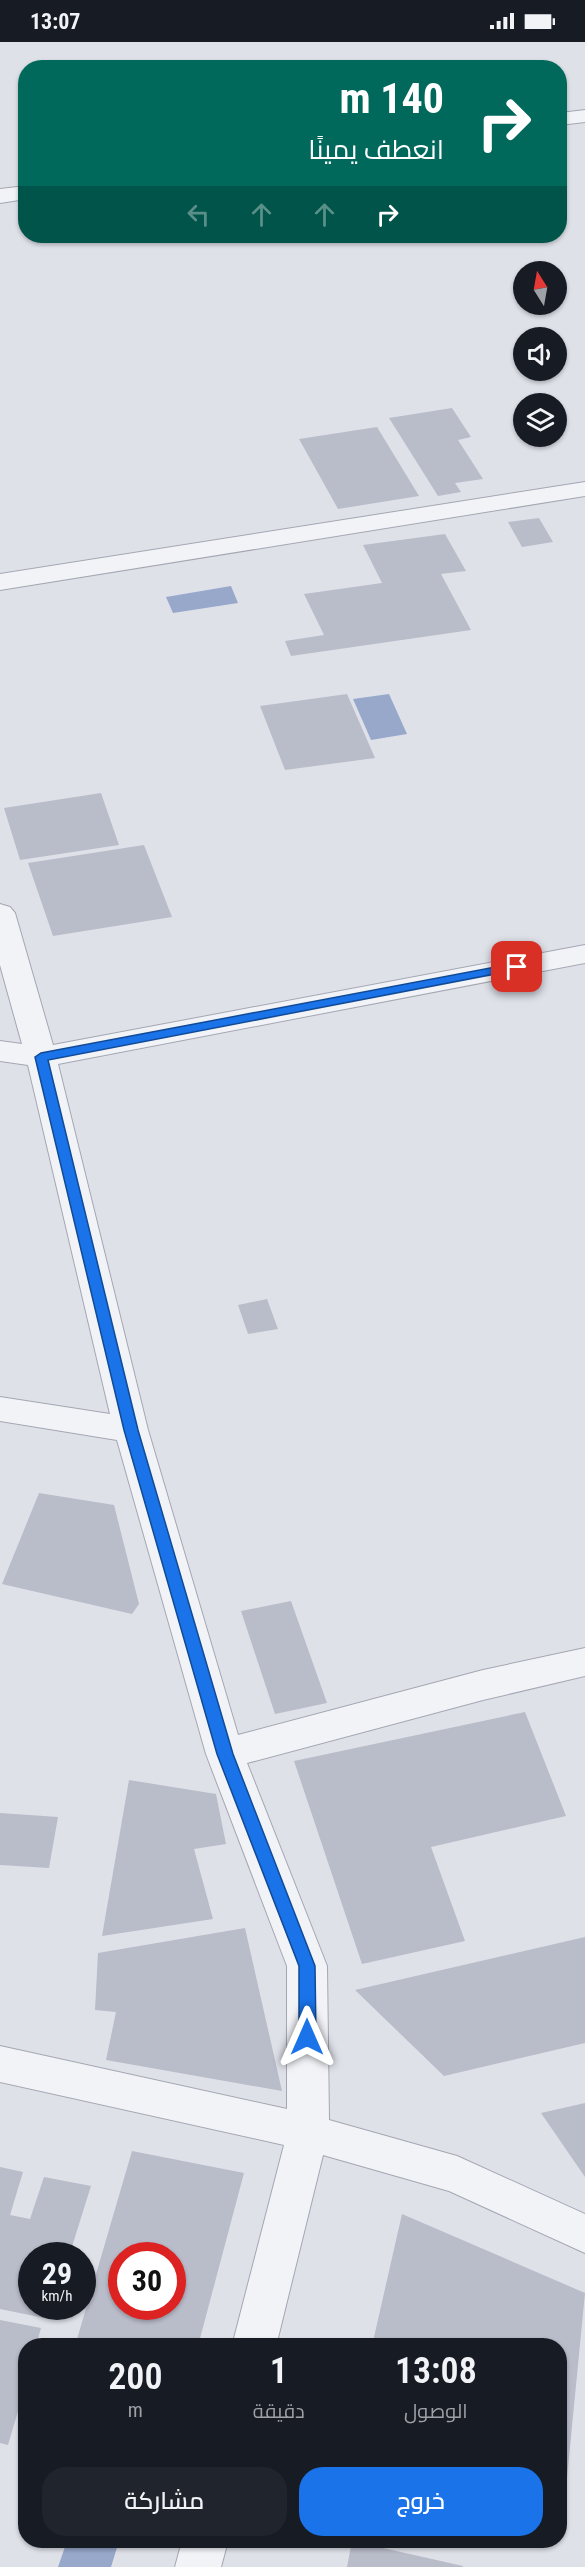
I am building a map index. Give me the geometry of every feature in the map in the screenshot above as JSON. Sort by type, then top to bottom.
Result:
[{"type":"street","points":[[567,118],[585,116]]},
{"type":"street","points":[[0,196],[18,193]]},
{"type":"street","points":[[0,582],[585,489]]},
{"type":"street","points":[[0,913],[41,1057],[131,1430],[225,1754],[307,1966],[308,2132],[256,2338]]},
{"type":"street","points":[[0,1051],[41,1057],[585,954]]},
{"type":"street","points":[[0,1409],[131,1430]]},
{"type":"street","points":[[225,1754],[483,1685],[585,1662]]},
{"type":"street","points":[[0,2064],[308,2132],[457,2175],[585,2234]]},
{"type":"street","points":[[198,2567],[203,2548]]},
{"type":"water","points":[[231,586],[238,603],[173,613],[166,597]]},
{"type":"water","points":[[389,694],[407,734],[371,740],[353,699]]},
{"type":"water","points":[[65,2548],[117,2548],[111,2567],[58,2567]]},
{"type":"building","points":[[452,408],[471,437],[458,440],[483,479],[455,483],[461,492],[438,496],[389,418]]},
{"type":"building","points":[[377,427],[419,496],[338,509],[299,439]]},
{"type":"building","points":[[539,518],[553,542],[522,547],[508,522]]},
{"type":"building","points":[[445,534],[466,571],[441,574],[471,630],[291,656],[285,641],[324,635],[304,594],[382,583],[363,545]]},
{"type":"building","points":[[347,694],[375,758],[285,770],[260,706]]},
{"type":"building","points":[[101,793],[119,845],[20,860],[4,808]]},
{"type":"building","points":[[144,845],[172,917],[53,936],[28,863]]},
{"type":"building","points":[[267,1299],[278,1329],[248,1334],[238,1305]]},
{"type":"building","points":[[39,1493],[114,1505],[139,1604],[132,1614],[2,1584]]},
{"type":"building","points":[[291,1601],[327,1703],[275,1714],[241,1611]]},
{"type":"building","points":[[525,1712],[566,1816],[431,1847],[465,1941],[362,1964],[294,1761]]},
{"type":"building","points":[[129,1780],[216,1794],[226,1844],[194,1849],[213,1919],[102,1936]]},
{"type":"building","points":[[0,1813],[58,1817],[49,1868],[0,1865]]},
{"type":"building","points":[[245,1928],[282,2091],[106,2060],[116,2012],[95,2010],[98,1953]]},
{"type":"building","points":[[585,1937],[585,2043],[444,2076],[355,1990]]},
{"type":"building","points":[[585,2103],[585,2177],[541,2113]]},
{"type":"building","points":[[132,2151],[244,2173],[200,2338],[77,2338],[83,2320],[96,2320],[96,2274]]},
{"type":"building","points":[[0,2167],[23,2172],[10,2215],[30,2219],[44,2177],[91,2186],[73,2242],[18,2242],[18,2313],[0,2309]]},
{"type":"building","points":[[402,2214],[585,2293],[567,2478],[567,2338],[374,2338]]},
{"type":"building","points":[[0,2320],[41,2328],[38,2338],[18,2338],[18,2411],[8,2445],[0,2443]]},
{"type":"building","points":[[351,2548],[383,2548],[463,2566],[463,2567],[347,2567]]},
{"type":"route","points":[[307,2037],[307,1966],[225,1754],[131,1430],[41,1057],[517,967]]}]
